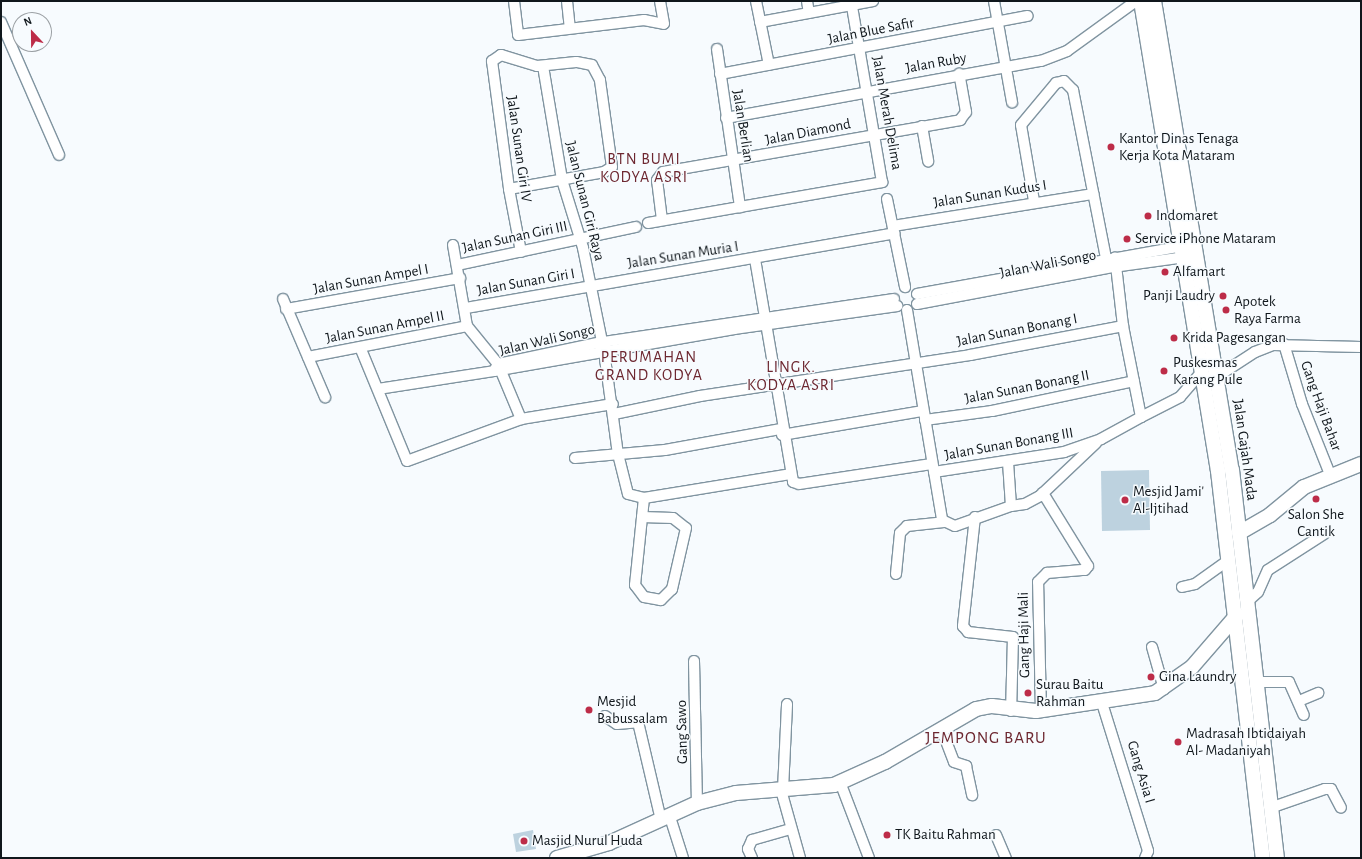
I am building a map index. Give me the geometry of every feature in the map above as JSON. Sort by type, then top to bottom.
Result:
[{"type":"main road","name":"Jalan Gajah Mada","points":[[1141,1],[1179,186],[1184,252],[1218,376],[1230,559],[1236,615],[1249,667],[1257,682],[1270,808],[1277,858]]},
{"type":"main road","name":"Jalan Gajah Mada","points":[[1154,1],[1179,186],[1200,311],[1202,372],[1239,533],[1248,601],[1249,667],[1263,858]]},
{"type":"main road","points":[[1239,533],[1270,515],[1304,487],[1361,464]]},
{"type":"main road","points":[[558,858],[578,855],[609,843],[697,804],[749,791],[782,790],[840,782],[885,762],[941,728],[984,707],[1011,711],[1041,711],[1141,698],[1164,689],[1192,667],[1236,615]]},
{"type":"street","points":[[514,1],[518,35],[644,20],[664,24],[660,1]]},
{"type":"street","points":[[567,1],[570,28]]},
{"type":"street","points":[[756,1],[768,65]]},
{"type":"street","points":[[807,1],[809,13]]},
{"type":"street","points":[[760,22],[852,3],[873,1]]},
{"type":"street","points":[[994,1],[996,21],[1012,102]]},
{"type":"street","name":"Jalan Ruby","points":[[726,118],[1005,65],[1041,61],[1067,51],[1136,1]]},
{"type":"street","name":"Jalan Merah Delima","points":[[740,207],[882,182],[876,134],[852,3]]},
{"type":"street","name":"Jalan Blue Safir","points":[[720,74],[861,49],[996,21],[1028,16]]},
{"type":"street","points":[[1,22],[59,155]]},
{"type":"street","name":"Jalan Berlian","points":[[717,50],[740,207]]},
{"type":"street","name":"Jalan Sunan Giri IV","points":[[521,252],[509,189],[491,64],[494,58],[501,55],[518,63],[543,66]]},
{"type":"street","points":[[509,189],[609,170],[614,160],[600,80],[592,65],[576,62],[543,66]]},
{"type":"street","name":"Jalan Sunan Giri Raya","points":[[543,66],[562,180],[580,239],[603,346],[614,409],[618,454],[626,488],[630,496],[644,498]]},
{"type":"street","name":"Jalan Diamond","points":[[662,220],[659,175],[964,117],[959,74]]},
{"type":"street","points":[[1034,201],[1021,125],[1056,83],[1066,81],[1073,90],[1093,194],[1113,261],[1123,326],[1141,417]]},
{"type":"street","points":[[922,126],[928,161]]},
{"type":"street","name":"Jalan Sunan Kudus I","points":[[756,259],[1034,201],[1093,194]]},
{"type":"street","points":[[887,199],[905,287],[917,299],[907,310]]},
{"type":"street","points":[[648,223],[740,207]]},
{"type":"street","name":"Jalan Sunan Giri III","points":[[457,265],[636,226]]},
{"type":"street","points":[[453,245],[466,308],[467,326],[497,369],[521,419]]},
{"type":"street","name":"Jalan Wali Songo","points":[[917,299],[1113,261],[1184,252]]},
{"type":"street","points":[[642,517],[673,518],[686,528],[672,589],[661,600],[644,597],[635,585],[642,517],[644,498],[790,474],[763,318],[756,259]]},
{"type":"street","name":"Jalan Sunan Muria I","points":[[591,285],[756,259]]},
{"type":"street","name":"Jalan Sunan Ampel I","points":[[286,309],[460,278]]},
{"type":"street","name":"Jalan Sunan Giri I","points":[[466,308],[591,285]]},
{"type":"street","points":[[905,287],[898,290],[896,302],[907,310],[942,518]]},
{"type":"street","name":"Jalan Sunan Ampel II","points":[[283,299],[325,397]]},
{"type":"street","name":"Jalan Wali Songo","points":[[378,389],[497,369],[603,346],[763,318],[896,302]]},
{"type":"street","name":"Jalan Sunan Ampel II","points":[[308,357],[467,326]]},
{"type":"street","name":"Jalan Sunan Bonang I","points":[[378,389],[407,461],[521,419],[614,409],[774,384],[917,364],[1123,326]]},
{"type":"street","points":[[1218,376],[1261,349],[1284,344],[1361,347]]},
{"type":"street","name":"Gang Haji Bahar","points":[[1284,344],[1302,404],[1331,477]]},
{"type":"street","points":[[360,348],[378,389]]},
{"type":"street","name":"Jalan Sunan Bonang III","points":[[790,474],[793,482],[800,484],[933,468],[1008,462],[1064,452],[1101,439],[1180,397],[1202,372]]},
{"type":"street","name":"Jalan Sunan Bonang II","points":[[575,458],[665,450],[782,432],[924,415],[992,411],[1134,382]]},
{"type":"street","points":[[896,574],[900,533],[907,526],[942,518],[955,526],[975,517],[1012,506],[1025,504],[1043,493],[1101,439]]},
{"type":"street","points":[[1008,462],[1012,506]]},
{"type":"street","name":"Gang Haji Mali","points":[[1041,711],[1038,582],[1047,573],[1085,570],[1088,566],[1043,493]]},
{"type":"street","points":[[975,517],[963,626],[968,632],[1013,637],[1011,711]]},
{"type":"street","points":[[1248,601],[1258,592],[1268,570],[1324,534]]},
{"type":"street","points":[[1182,587],[1195,584],[1230,559]]},
{"type":"street","points":[[1152,648],[1164,689]]},
{"type":"street","name":"Gang Sawo","points":[[694,661],[697,804]]},
{"type":"street","points":[[1257,682],[1289,682],[1304,714]]},
{"type":"street","points":[[1299,701],[1318,694]]},
{"type":"street","name":"Gang Asia I","points":[[1102,703],[1147,854]]},
{"type":"street","points":[[787,704],[782,790],[790,829],[800,858]]},
{"type":"street","points":[[605,716],[617,724],[638,722],[665,819],[683,858]]},
{"type":"street","points":[[941,728],[954,762],[966,766],[972,795]]},
{"type":"street","points":[[840,782],[869,858]]},
{"type":"street","points":[[1270,808],[1326,789],[1331,789],[1341,808]]},
{"type":"street","points":[[752,858],[748,849],[752,840],[790,829]]},
{"type":"street","points":[[996,835],[1006,858]]},
{"type":"building","name":"Mesjid Jami' Al-Ijtihad","points":[[1149,470],[1150,530],[1102,531],[1101,471]]},
{"type":"building","name":"Masjid Nurul Huda","points":[[533,830],[536,849],[516,852],[513,834]]},
{"type":"place","name":"Kantor Dinas Tenaga Kerja Kota Mataram","points":[[1111,147]]},
{"type":"place","name":"Indomaret","points":[[1148,216]]},
{"type":"place","name":"Service iPhone Mataram","points":[[1127,239]]},
{"type":"place","name":"Alfamart","points":[[1165,272]]},
{"type":"place","name":"Panji Laudry","points":[[1223,296]]},
{"type":"place","name":"Apotek Raya Farma","points":[[1226,310]]},
{"type":"place","name":"Krida Pagesangan","points":[[1174,338]]},
{"type":"place","name":"Puskesmas Karang Pule","points":[[1164,371]]},
{"type":"place","name":"Salon She Cantik","points":[[1316,499]]},
{"type":"place","name":"Mesjid Jami' Al-Ijtihad","points":[[1125,500]]},
{"type":"place","name":"Gina Laundry","points":[[1151,677]]},
{"type":"place","name":"Surau Baitu Rahman","points":[[1028,693]]},
{"type":"place","name":"Mesjid Babussalam","points":[[589,710]]},
{"type":"place","name":"Madrasah Ibtidaiyah Al- Madaniyah","points":[[1178,742]]},
{"type":"place","name":"TK Baitu Rahman","points":[[887,835]]},
{"type":"place","name":"Masjid Nurul Huda","points":[[524,841]]},
{"type":"district","name":"BTN BUMI KODYA ASRI","points":[[644,168]]},
{"type":"district","name":"PERUMAHAN GRAND KODYA","points":[[649,366]]},
{"type":"district","name":"LINGK. KODYA ASRI","points":[[791,376]]},
{"type":"district","name":"JEMPONG BARU","points":[[986,738]]}]
